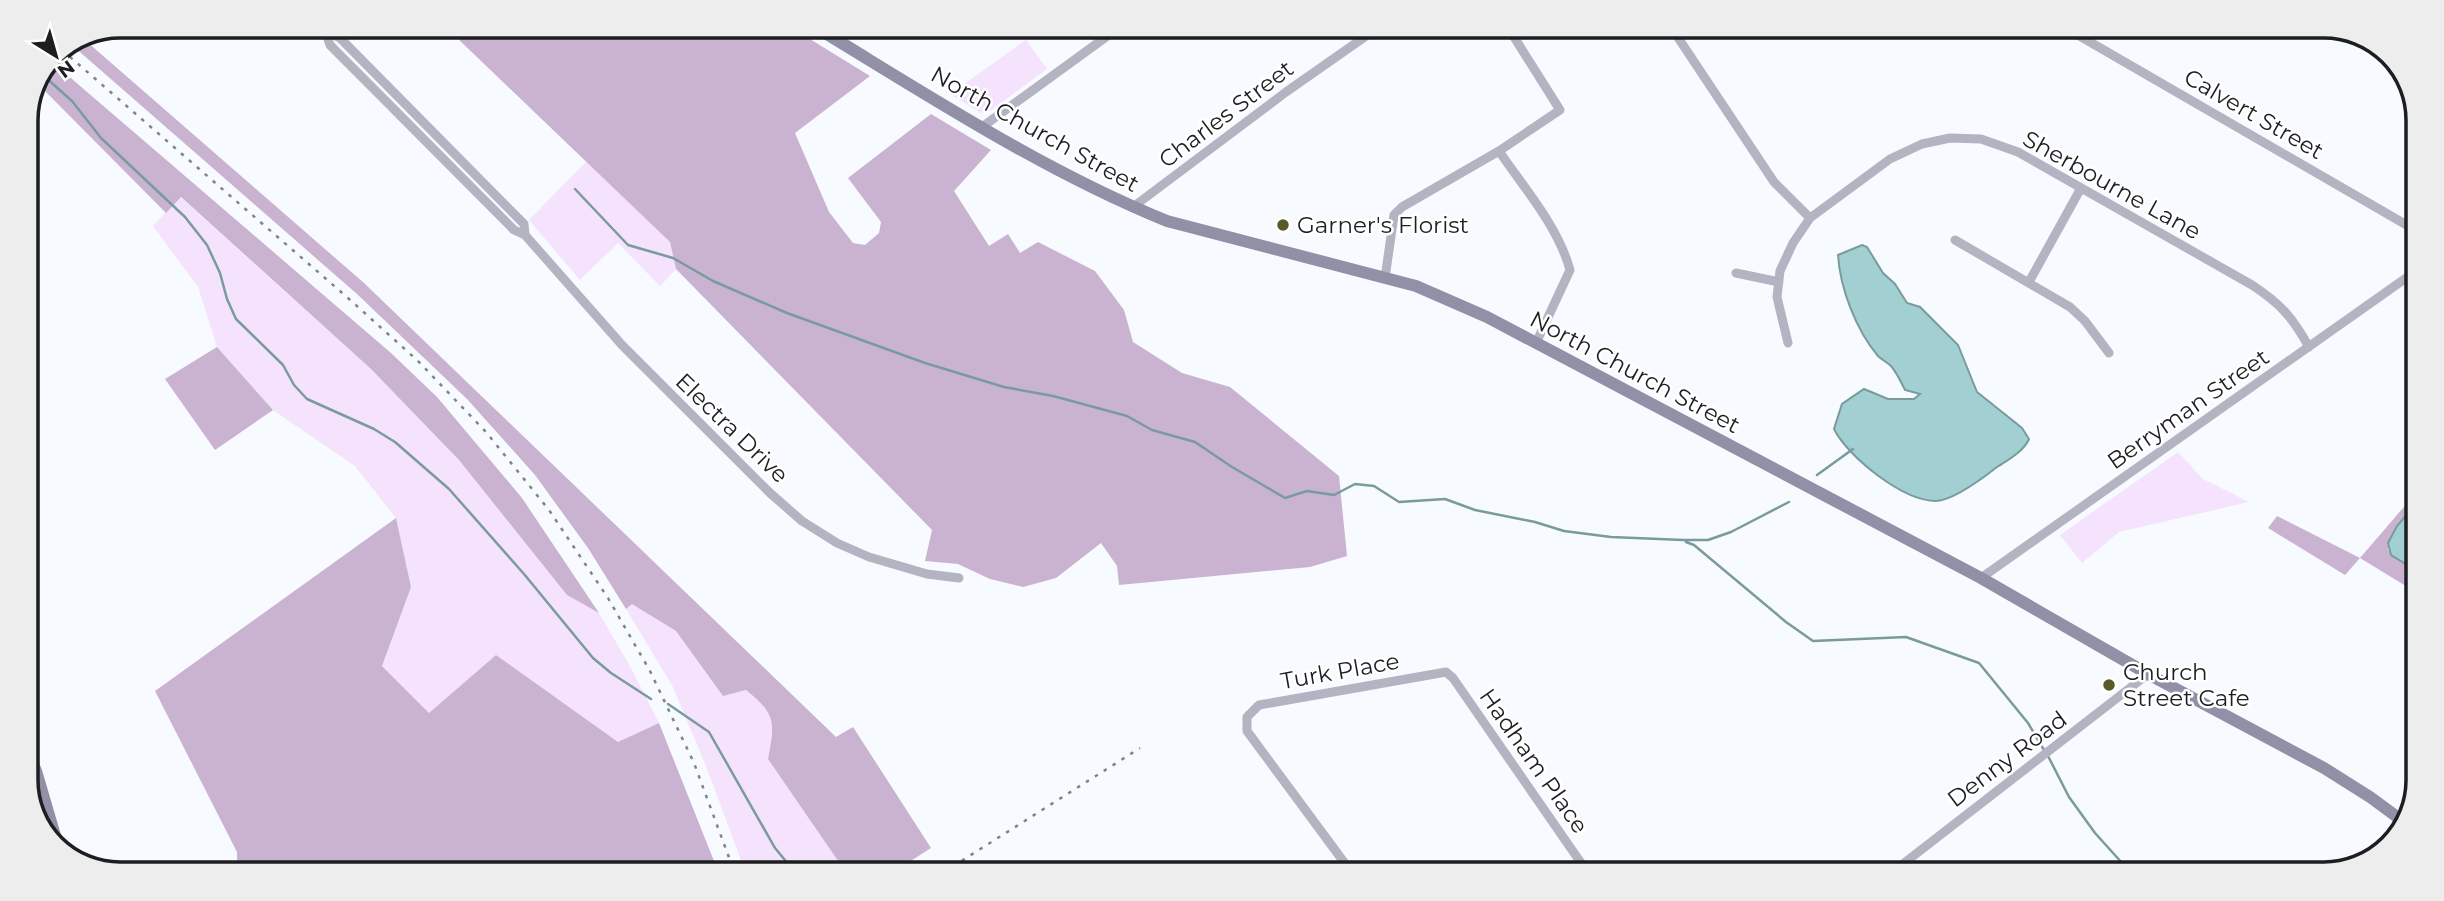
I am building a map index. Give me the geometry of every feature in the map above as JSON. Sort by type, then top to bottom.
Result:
[{"type":"main road","name":"North Church Street","points":[[834,38],[1055,169],[1133,207],[1167,221],[1416,286],[1487,317],[1981,578],[2148,674],[2324,768],[2397,817]]},
{"type":"street","name":"Electra Drive","points":[[328,38],[330,45],[514,230],[525,235],[622,345],[770,493],[802,521],[838,543],[869,557],[927,574],[958,578]]},
{"type":"street","points":[[982,127],[1106,38]]},
{"type":"street","name":"Charles Street","points":[[1133,207],[1286,92],[1363,38]]},
{"type":"street","points":[[1385,278],[1394,215],[1402,207],[1499,151],[1560,110],[1515,38]]},
{"type":"street","points":[[1678,38],[1774,182],[1810,218]]},
{"type":"street","name":"Calvert Street","points":[[2083,38],[2405,223]]},
{"type":"street","name":"Sherbourne Lane","points":[[1787,343],[1777,297],[1780,271],[1793,243],[1810,218],[1890,159],[1922,144],[1950,138],[1981,139],[2018,152],[2252,285],[2278,303],[2297,326],[2309,347]]},
{"type":"street","points":[[1499,151],[1557,236],[1570,270],[1536,343]]},
{"type":"street","points":[[2029,282],[2081,188]]},
{"type":"street","points":[[1955,240],[2070,307],[2085,321],[2109,353]]},
{"type":"street","points":[[1736,274],[1779,282]]},
{"type":"street","name":"Berryman Street","points":[[1981,578],[2405,279]]},
{"type":"street","name":"Turk Place","points":[[1344,862],[1247,731],[1247,717],[1259,705],[1446,672]]},
{"type":"street","name":"Hadham Place","points":[[1446,672],[1454,678],[1580,862]]},
{"type":"street","name":"Denny Road","points":[[1905,862],[2148,674]]},
{"type":"shaded area","points":[[457,38],[808,38],[870,76],[795,133],[829,212],[853,243],[865,245],[879,233],[881,222],[848,178],[931,114],[991,150],[954,191],[989,246],[1008,234],[1020,253],[1038,242],[1095,271],[1124,310],[1133,342],[1182,373],[1230,387],[1339,476],[1347,556],[1310,567],[1119,585],[1117,566],[1101,543],[1056,578],[1023,587],[990,579],[958,564],[925,561],[932,530],[676,269],[670,242]]},
{"type":"shaded area","points":[[1026,40],[1047,69],[990,111],[981,113],[950,94]]},
{"type":"shaded area","points":[[90,45],[364,283],[836,737],[853,727],[931,848],[909,862],[839,862],[768,759],[772,727],[763,706],[746,690],[723,696],[676,631],[632,604],[626,609],[588,548],[535,475],[467,399],[357,294],[78,50]]},
{"type":"shaded area","points":[[59,68],[391,353],[437,397],[522,498],[599,613],[567,595],[459,460],[371,369],[181,197],[166,213],[45,91]]},
{"type":"shaded area","points":[[587,161],[670,242],[676,269],[660,286],[618,243],[580,280],[529,220]]},
{"type":"shaded area","points":[[180,197],[371,369],[459,460],[567,595],[599,613],[659,723],[618,742],[496,655],[429,713],[382,666],[411,587],[396,518],[355,466],[273,410],[217,347],[198,287],[153,226]]},
{"type":"shaded area","points":[[217,347],[273,410],[215,450],[165,379]]},
{"type":"shaded area","points":[[2178,452],[2203,479],[2249,502],[2119,532],[2082,563],[2060,535]]},
{"type":"shaded area","points":[[2406,505],[2406,516],[2394,532],[2388,550],[2406,565],[2406,586],[2360,558]]},
{"type":"shaded area","points":[[2277,516],[2360,558],[2345,575],[2268,528]]},
{"type":"shaded area","points":[[396,518],[411,587],[382,666],[429,713],[496,655],[618,742],[659,723],[714,862],[237,862],[237,852],[155,691]]},
{"type":"shaded area","points":[[631,603],[676,631],[723,696],[746,690],[763,706],[771,720],[772,728],[768,759],[839,862],[742,862],[672,685],[626,609]]},
{"type":"water","points":[[1862,245],[1867,247],[1907,303],[1920,307],[1958,345],[1977,392],[2022,428],[2029,439],[2011,458],[1968,488],[1943,500],[1923,499],[1893,486],[1851,452],[1834,429],[1842,404],[1864,389],[1888,399],[1914,399],[1920,394],[1905,390],[1893,369],[1870,346],[1850,308],[1838,255]]},
{"type":"water","points":[[2406,516],[2406,564],[2391,555],[2388,543]]},
{"type":"waterway","points":[[49,81],[72,101],[101,138],[185,217],[207,245],[236,319],[283,365],[294,385],[307,399],[374,429],[395,442],[449,489],[593,658],[651,699]]},
{"type":"waterway","points":[[575,189],[628,245],[673,258],[713,281],[787,313],[925,363],[1004,387],[1053,396],[1127,416],[1152,430],[1195,442],[1285,498],[1307,491],[1334,495],[1355,484],[1374,486],[1399,502],[1445,499],[1475,510],[1564,531],[1611,537],[1683,540],[1708,540],[1731,532],[1789,502]]},
{"type":"waterway","points":[[1817,475],[1853,449]]},
{"type":"waterway","points":[[1686,542],[1694,545],[1786,622],[1813,641],[1906,637],[1979,663],[2028,723],[2044,750]]},
{"type":"waterway","points":[[668,704],[709,732],[775,848],[787,862]]},
{"type":"waterway","points":[[2048,756],[2069,797],[2095,833],[2121,862]]},
{"type":"railway","points":[[70,57],[418,361],[486,432],[549,510],[608,598],[650,671],[694,763],[731,862]]},
{"type":"railway","points":[[960,862],[1140,748]]},
{"type":"place","name":"Garner's Florist","points":[[1283,225]]},
{"type":"place","name":"Church Street Cafe","points":[[2109,685]]}]
